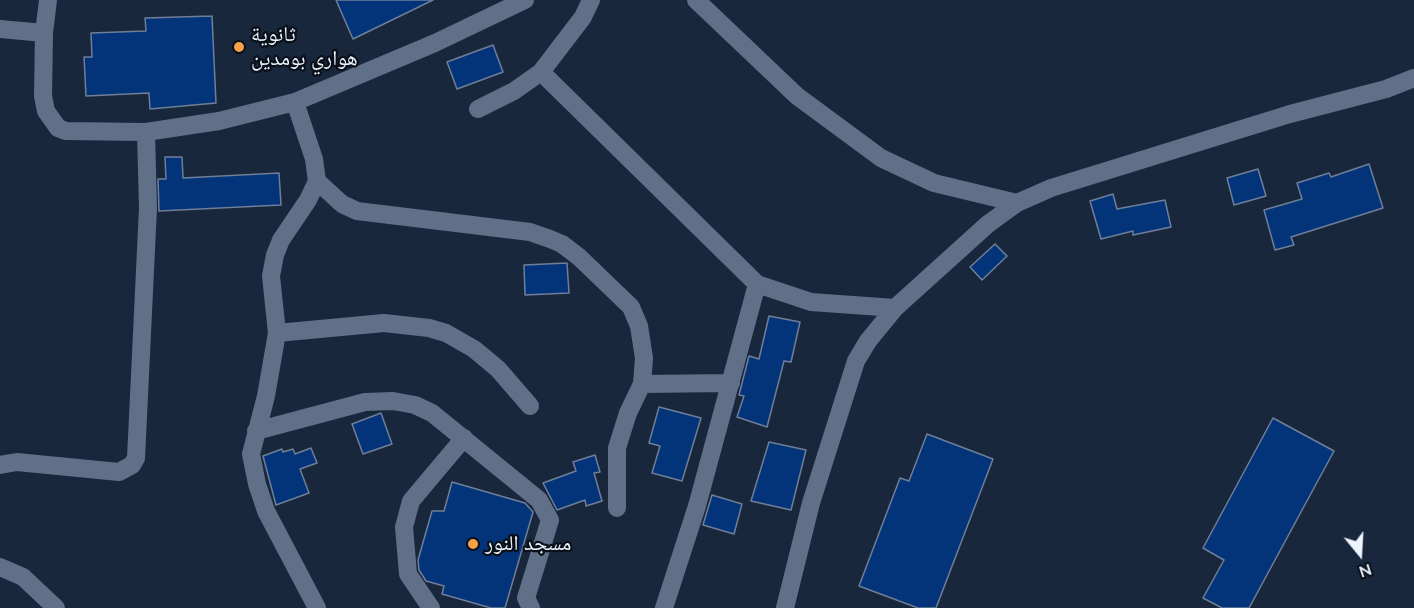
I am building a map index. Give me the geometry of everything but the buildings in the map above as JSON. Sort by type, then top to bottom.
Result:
[{"type":"street","points":[[48,0],[44,33],[43,96],[46,111],[58,128],[83,133],[146,132],[219,121],[295,102],[435,43],[525,0]]},
{"type":"street","points":[[478,109],[514,91],[542,72],[583,17],[591,0]]},
{"type":"street","points":[[696,0],[797,96],[880,158],[934,183],[1017,203]]},
{"type":"street","points":[[0,29],[44,33]]},
{"type":"street","points":[[542,72],[757,284],[811,302],[895,308]]},
{"type":"street","points":[[785,608],[811,503],[847,383],[868,340],[895,308],[988,224],[1017,203],[1051,188],[1210,138],[1386,89],[1414,78]]},
{"type":"street","points":[[295,102],[314,159],[317,181],[308,200],[281,240],[275,255],[271,276],[277,333],[266,396],[251,454],[257,484],[285,549],[317,608]]},
{"type":"street","points":[[0,465],[17,462],[119,472],[132,465],[136,458],[148,208],[146,132]]},
{"type":"street","points":[[317,181],[333,197],[357,211],[530,232],[562,244],[631,307],[639,326],[644,358],[642,384],[628,413],[617,448],[617,508]]},
{"type":"street","points":[[664,608],[697,507],[757,284]]},
{"type":"street","points":[[277,333],[384,323],[429,328],[446,333],[474,349],[498,369],[530,406]]},
{"type":"street","points":[[642,384],[731,383]]},
{"type":"street","points":[[256,430],[365,402],[393,401],[415,405],[432,413],[539,500],[550,520],[526,598],[531,608]]},
{"type":"street","points":[[431,608],[408,574],[404,527],[411,501],[464,438]]},
{"type":"street","points":[[0,567],[23,577],[56,608]]},
{"type":"place","name":"ثانوية هواري بومدين","points":[[239,47]]},
{"type":"place","name":"مسجد النور","points":[[473,544]]}]
